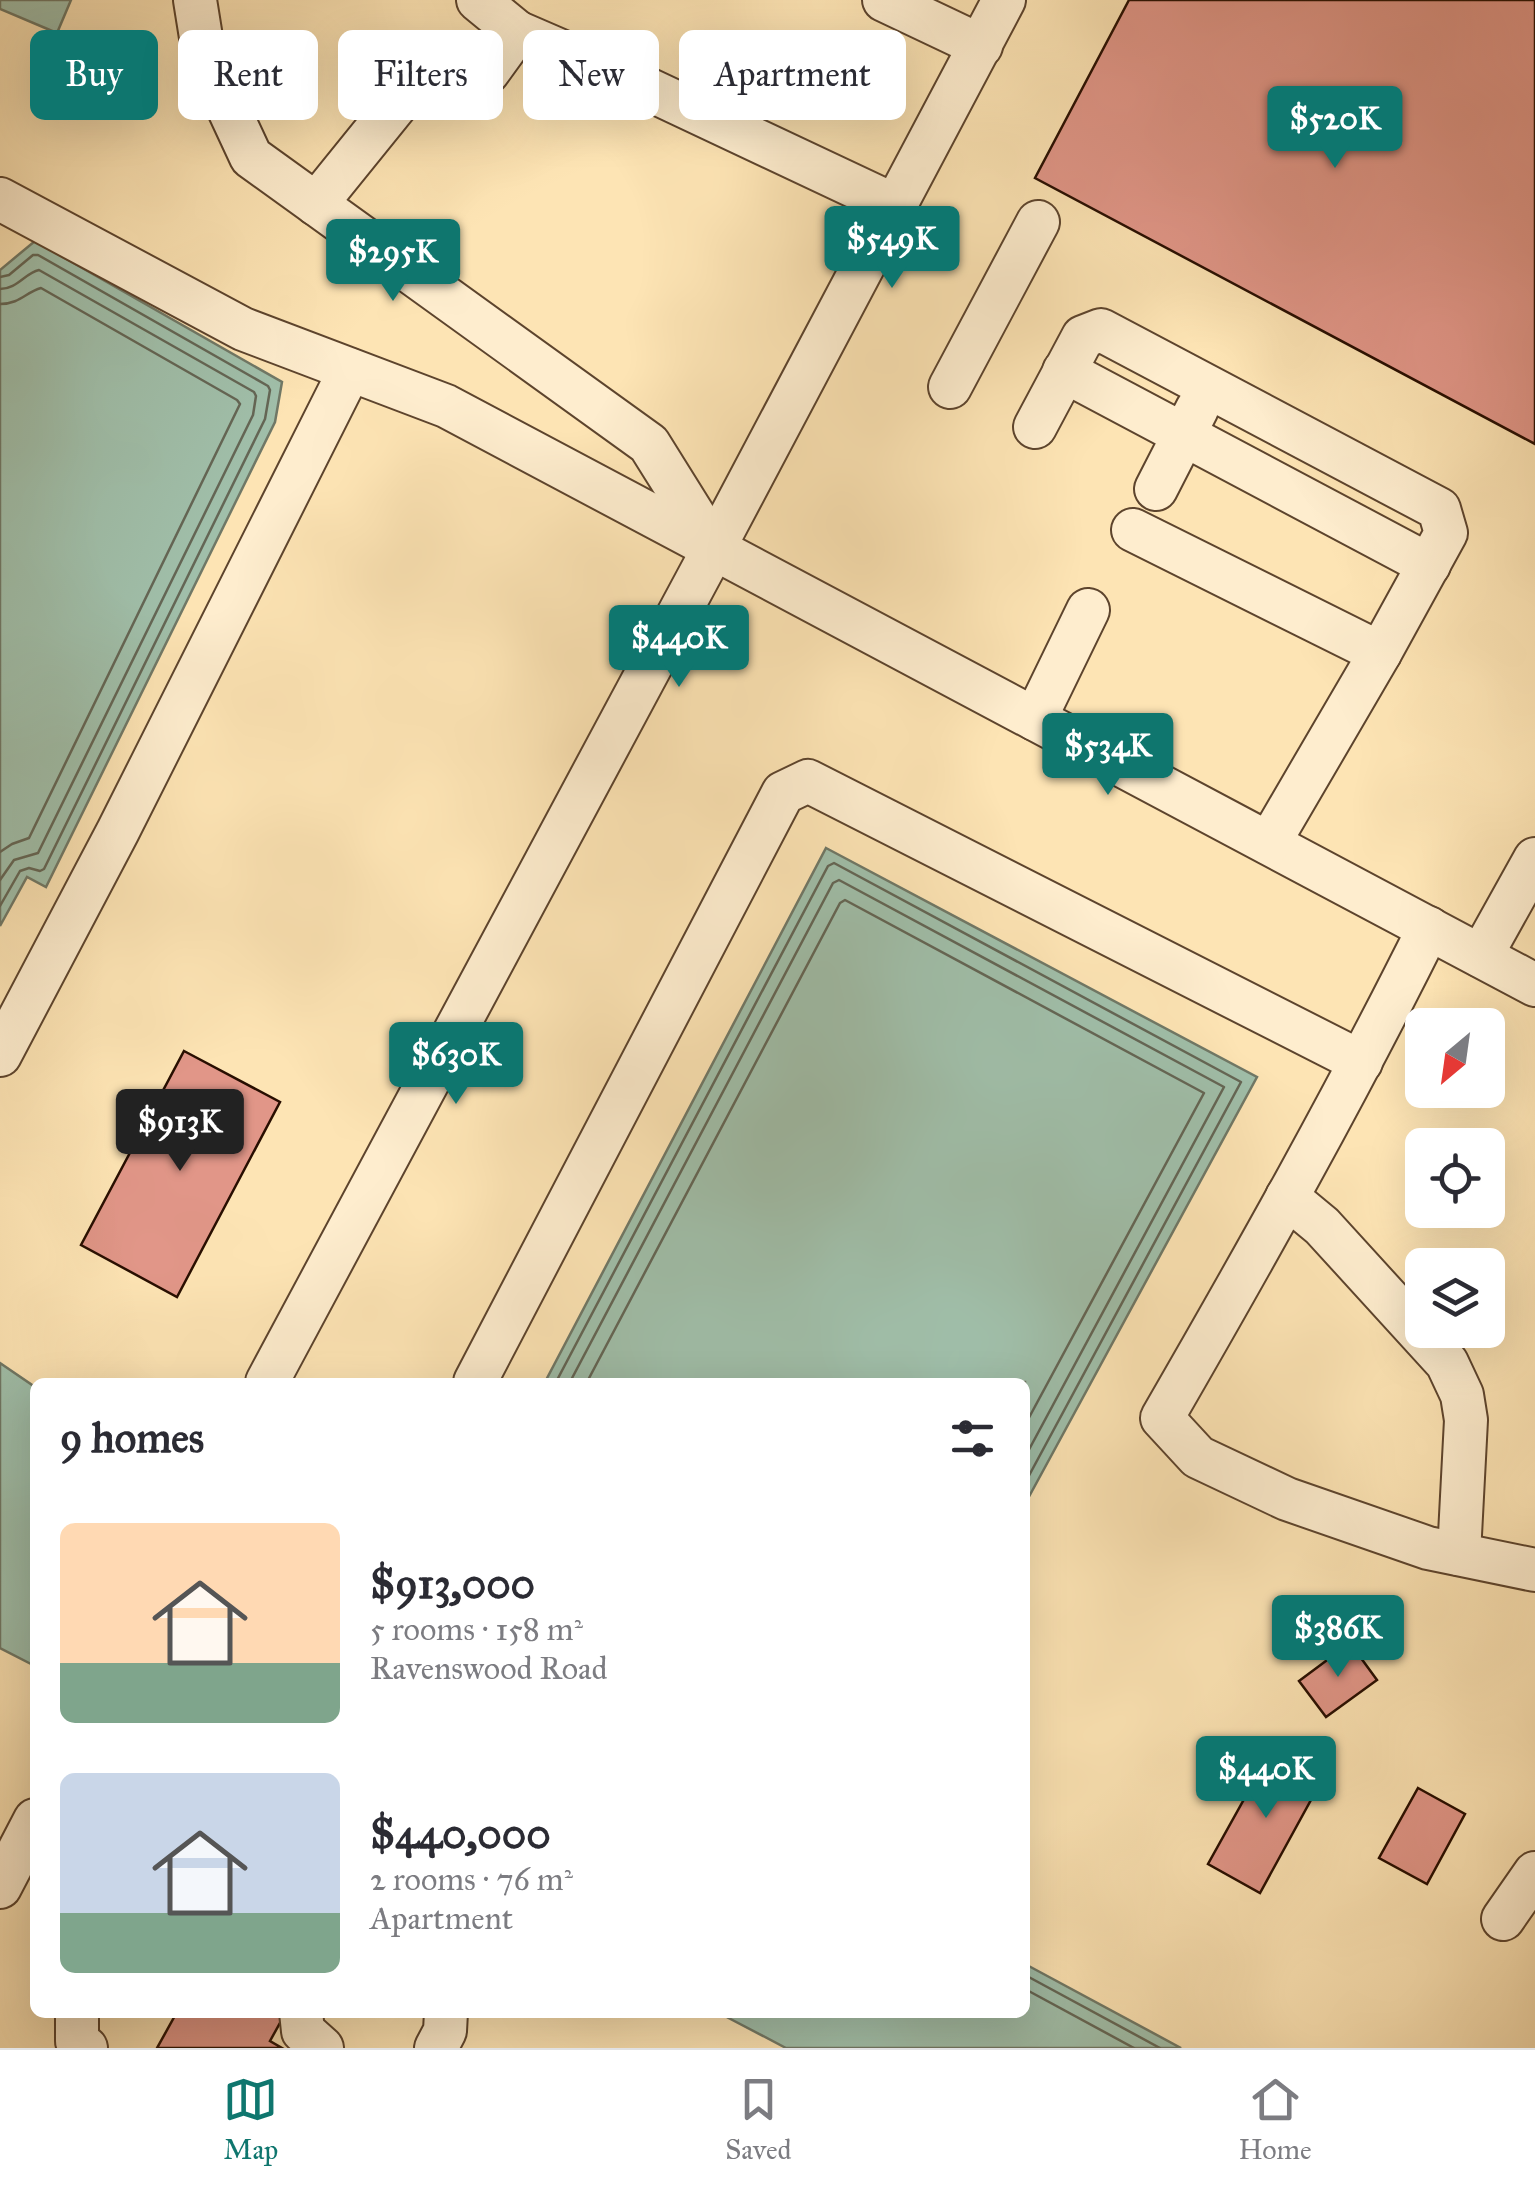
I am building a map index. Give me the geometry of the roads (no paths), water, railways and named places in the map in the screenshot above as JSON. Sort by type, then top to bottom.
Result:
[{"type":"street","points":[[195,0],[204,56],[251,157],[649,444],[714,548]]},
{"type":"street","points":[[478,0],[517,32],[636,82],[896,206]]},
{"type":"street","points":[[884,0],[981,46]]},
{"type":"street","points":[[269,1378],[1004,0]]},
{"type":"street","points":[[316,204],[409,89],[488,72],[517,32]]},
{"type":"street","points":[[0,199],[242,329],[446,406],[1535,984]]},
{"type":"street","points":[[950,386],[1038,222]]},
{"type":"street","points":[[1034,427],[1083,337],[1101,330],[1440,509],[1446,533],[1430,565],[1269,843]]},
{"type":"street","points":[[0,1055],[118,831],[350,370]]},
{"type":"street","points":[[1064,371],[1430,565]]},
{"type":"street","points":[[1156,489],[1209,387]]},
{"type":"street","points":[[1134,530],[1380,653]]},
{"type":"street","points":[[1036,719],[1088,610]]},
{"type":"street","points":[[477,1378],[783,793],[808,781],[1361,1062]]},
{"type":"street","points":[[1480,956],[1535,858]]},
{"type":"street","points":[[1429,928],[1361,1062],[1162,1418],[1198,1457],[1287,1499],[1428,1548],[1535,1570]]},
{"type":"street","points":[[1287,1197],[1322,1226],[1447,1363],[1462,1395],[1466,1420],[1459,1554]]},
{"type":"street","points":[[0,1887],[30,1830]]},
{"type":"street","points":[[1503,1919],[1535,1873]]},
{"type":"street","points":[[77,2018],[77,2042],[86,2048]]},
{"type":"street","points":[[301,2018],[302,2031],[322,2048]]},
{"type":"street","points":[[436,2048],[445,2031],[446,2018]]},
{"type":"water","points":[[0,0],[71,0],[58,30],[0,9]]},
{"type":"water","points":[[35,241],[282,382],[275,422],[46,887],[27,877],[0,926],[0,270]]},
{"type":"water","points":[[826,848],[1257,1077],[1030,1495],[1030,1378],[547,1378]]},
{"type":"water","points":[[0,1363],[30,1384],[30,1663],[0,1648]]},
{"type":"water","points":[[1030,1967],[1181,2048],[786,2048],[729,2018],[1030,2018]]}]
